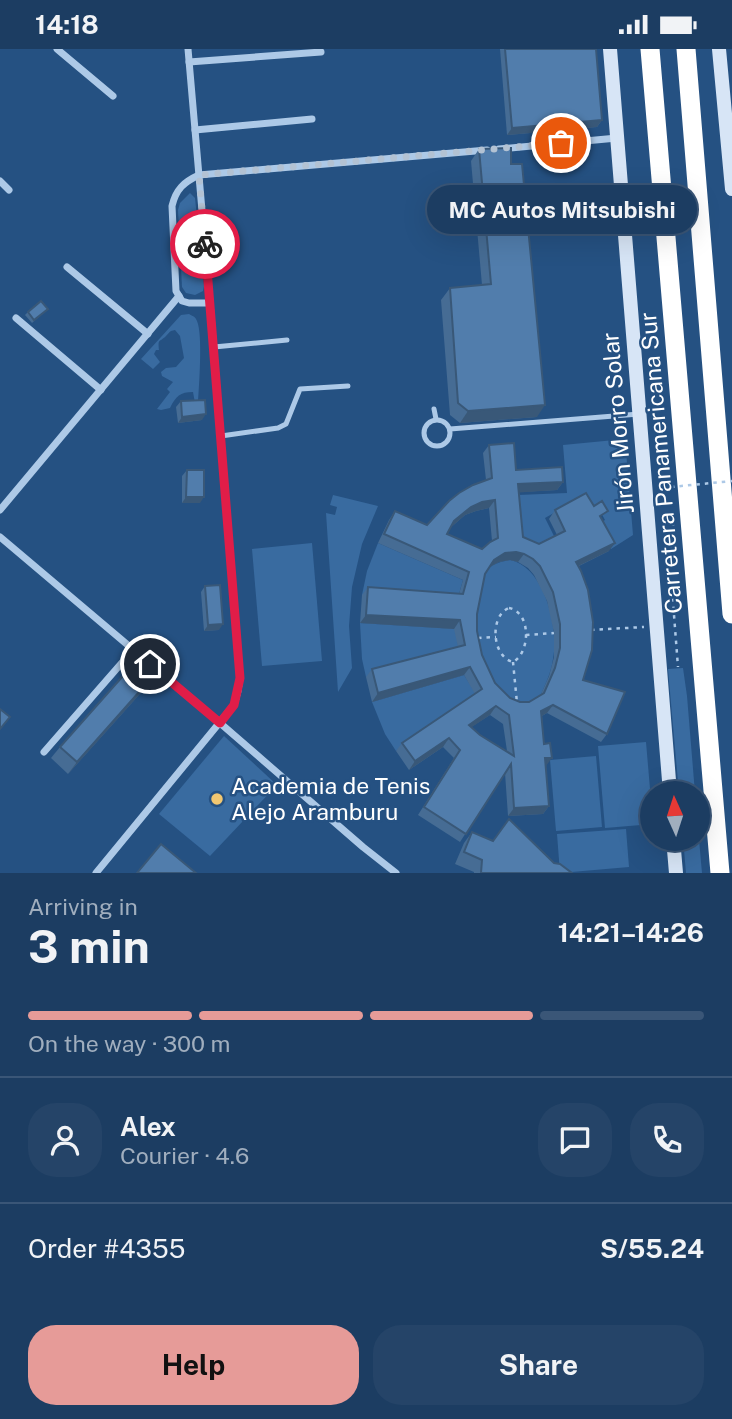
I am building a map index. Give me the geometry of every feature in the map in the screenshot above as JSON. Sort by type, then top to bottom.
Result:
[{"type":"highway","name":"Carretera Panamericana Sur","points":[[650,49],[720,873]]},
{"type":"highway","points":[[686,49],[732,614]]},
{"type":"street","points":[[57,49],[113,96]]},
{"type":"street","points":[[96,873],[234,705],[240,678],[188,49]]},
{"type":"street","name":"Jirón Morro Solar","points":[[610,49],[669,781]]},
{"type":"street","points":[[719,49],[732,189]]},
{"type":"street","points":[[189,62],[321,52]]},
{"type":"street","points":[[195,130],[312,119]]},
{"type":"street","points":[[210,303],[182,301],[177,291],[172,206],[174,195],[187,180],[199,175],[617,138]]},
{"type":"street","points":[[0,181],[9,190]]},
{"type":"street","points":[[67,267],[148,334]]},
{"type":"street","points":[[0,510],[179,296]]},
{"type":"street","points":[[16,318],[101,390]]},
{"type":"street","points":[[0,537],[396,873]]},
{"type":"street","points":[[44,752],[133,650]]},
{"type":"street","points":[[674,851],[676,873]]},
{"type":"lane","points":[[214,347],[287,340]]},
{"type":"lane","points":[[221,436],[278,428],[286,424],[300,389],[348,386]]},
{"type":"lane","points":[[434,409],[436,419]]},
{"type":"lane","points":[[450,429],[639,414]]},
{"type":"lane","points":[[436,419],[444,422],[450,429],[449,439],[442,445],[428,443],[425,439],[424,431],[428,423],[436,419]]},
{"type":"path","points":[[671,487],[732,481]]},
{"type":"path","points":[[673,520],[670,563],[678,667]]},
{"type":"path","points":[[505,609],[514,609],[521,614],[526,635],[520,657],[513,661],[505,659],[498,648],[496,636],[498,618],[505,609]]},
{"type":"path","points":[[587,631],[646,627]]},
{"type":"path","points":[[526,635],[554,633]]},
{"type":"path","points":[[471,638],[496,636]]},
{"type":"path","points":[[513,661],[517,710]]},
{"type":"shaded area","points":[[190,193],[195,198],[204,286],[203,291],[195,295],[186,293],[182,287],[178,210],[180,203]]},
{"type":"shaded area","points":[[189,314],[196,319],[200,337],[198,403],[195,403],[193,392],[189,392],[179,395],[170,408],[157,409],[170,392],[167,389],[173,382],[162,376],[161,372],[166,368],[176,367],[184,358],[180,336],[175,330],[171,331],[160,341],[159,350],[154,354],[160,362],[153,369],[141,359],[181,315]]},
{"type":"shaded area","points":[[625,439],[633,535],[611,549],[597,525],[605,520],[598,507],[591,511],[582,497],[545,518],[554,536],[532,547],[521,542],[518,495],[567,493],[563,445]]},
{"type":"shaded area","points":[[333,495],[378,506],[362,544],[352,587],[349,626],[352,668],[338,692],[326,513],[335,515],[337,507],[330,505]]},
{"type":"shaded area","points":[[312,543],[322,661],[262,666],[252,549]]},
{"type":"shaded area","points":[[378,543],[463,580],[459,594],[362,595],[367,571]]},
{"type":"shaded area","points":[[510,560],[522,565],[541,586],[554,632],[551,670],[538,701],[514,710],[473,652],[480,582],[492,566]]},
{"type":"shaded area","points":[[360,623],[456,629],[459,653],[366,677]]},
{"type":"shaded area","points":[[683,668],[694,781],[678,781],[668,669]]},
{"type":"shaded area","points":[[464,675],[478,697],[396,751],[385,734],[372,702]]},
{"type":"shaded area","name":"Academia de Tenis Alejo Aramburu","points":[[224,736],[277,785],[210,856],[159,814]]},
{"type":"shaded area","points":[[646,742],[649,781],[640,781],[640,825],[605,828],[598,746]]},
{"type":"shaded area","points":[[596,756],[602,827],[556,831],[550,760]]},
{"type":"shaded area","points":[[626,829],[629,867],[560,873],[557,834]]},
{"type":"shaded area","points":[[684,851],[700,851],[702,873],[686,873]]},
{"type":"building","points":[[505,49],[596,49],[602,120],[512,128]]},
{"type":"building","points":[[511,148],[511,164],[522,164],[545,405],[468,411],[458,403],[450,288],[491,284],[479,149]]},
{"type":"building","points":[[41,301],[48,309],[34,320],[28,312]]},
{"type":"building","points":[[205,400],[206,414],[182,417],[181,401]]},
{"type":"building","points":[[514,443],[516,470],[562,467],[563,482],[518,484],[523,537],[539,544],[565,531],[555,510],[586,493],[594,506],[602,501],[608,511],[600,516],[615,543],[576,562],[588,590],[593,622],[592,650],[583,680],[625,692],[607,734],[553,705],[541,711],[544,744],[550,743],[552,758],[545,758],[549,806],[514,808],[511,764],[466,834],[424,807],[460,750],[449,738],[415,761],[402,743],[482,689],[470,667],[378,693],[372,669],[465,645],[460,620],[366,615],[368,587],[463,594],[469,572],[384,534],[395,511],[427,525],[459,493],[492,478],[489,445]],"holes":[[[495,500],[498,538],[482,549],[447,534],[454,521],[471,507]],[[505,553],[524,554],[540,566],[553,592],[560,624],[560,648],[555,668],[544,693],[529,702],[510,698],[495,683],[482,655],[477,631],[477,614],[485,574],[494,560]],[[496,706],[509,715],[514,756],[469,725]]]},
{"type":"building","points":[[187,470],[204,470],[204,497],[186,497]]},
{"type":"building","points":[[220,585],[223,624],[208,625],[205,586]]},
{"type":"building","points":[[138,659],[155,674],[77,762],[60,747]]},
{"type":"building","points":[[0,709],[10,717],[0,729]]},
{"type":"building","points":[[509,819],[554,863],[572,873],[481,873],[482,860],[464,852],[472,832],[493,841]]},
{"type":"building","points":[[161,844],[196,873],[137,873]]},
{"type":"way so far","points":[[205,244],[199,175],[561,143]]},
{"type":"place","name":"MC Autos Mitsubishi","points":[[561,143]]},
{"type":"place","name":"Academia de Tenis Alejo Aramburu","points":[[217,799]]},
{"type":"route","points":[[150,664],[220,723],[234,705],[240,678],[205,244]]}]
